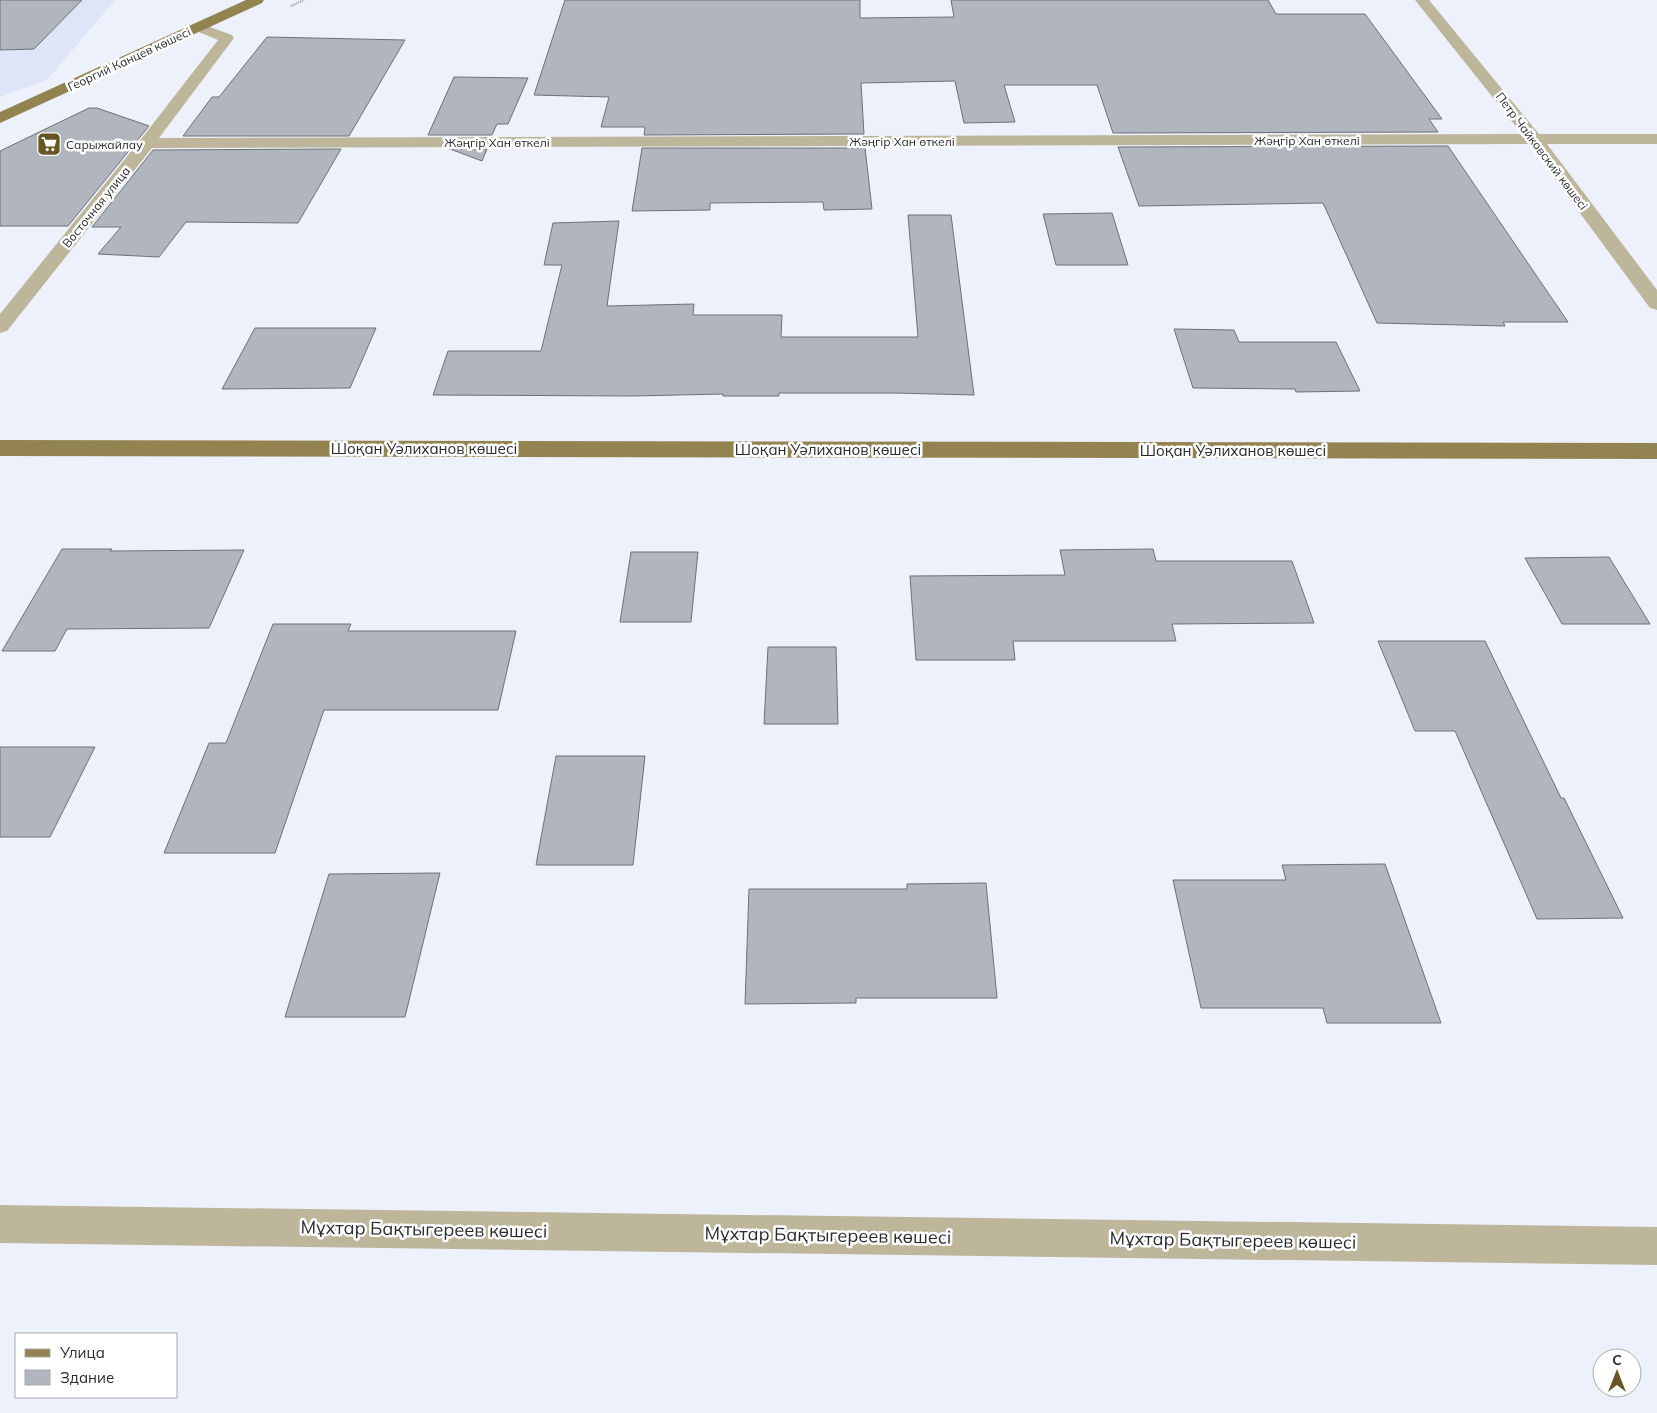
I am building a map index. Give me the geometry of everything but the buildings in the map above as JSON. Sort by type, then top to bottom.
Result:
[{"type":"main road","name":"Георгий Канцев көшесі","points":[[0,118],[257,0]]},
{"type":"main road","name":"Шоқан Уәлиханов көшесі","points":[[0,448],[1657,451]]},
{"type":"street","name":"Петр Чайковский көшесі","points":[[1422,0],[1534,139],[1657,304]]},
{"type":"street","name":"Восточная улица","points":[[0,327],[147,143],[227,38],[199,27]]},
{"type":"street","name":"Жәңгір Хан өткелі","points":[[147,143],[1657,139]]},
{"type":"street","name":"Мұхтар Бақтыгереев көшесі","points":[[0,1224],[1657,1246]]},
{"type":"shaded area","points":[[0,0],[115,0],[47,80],[0,97]]},
{"type":"place","name":"Сарыжайлау","points":[[49,144]]}]
